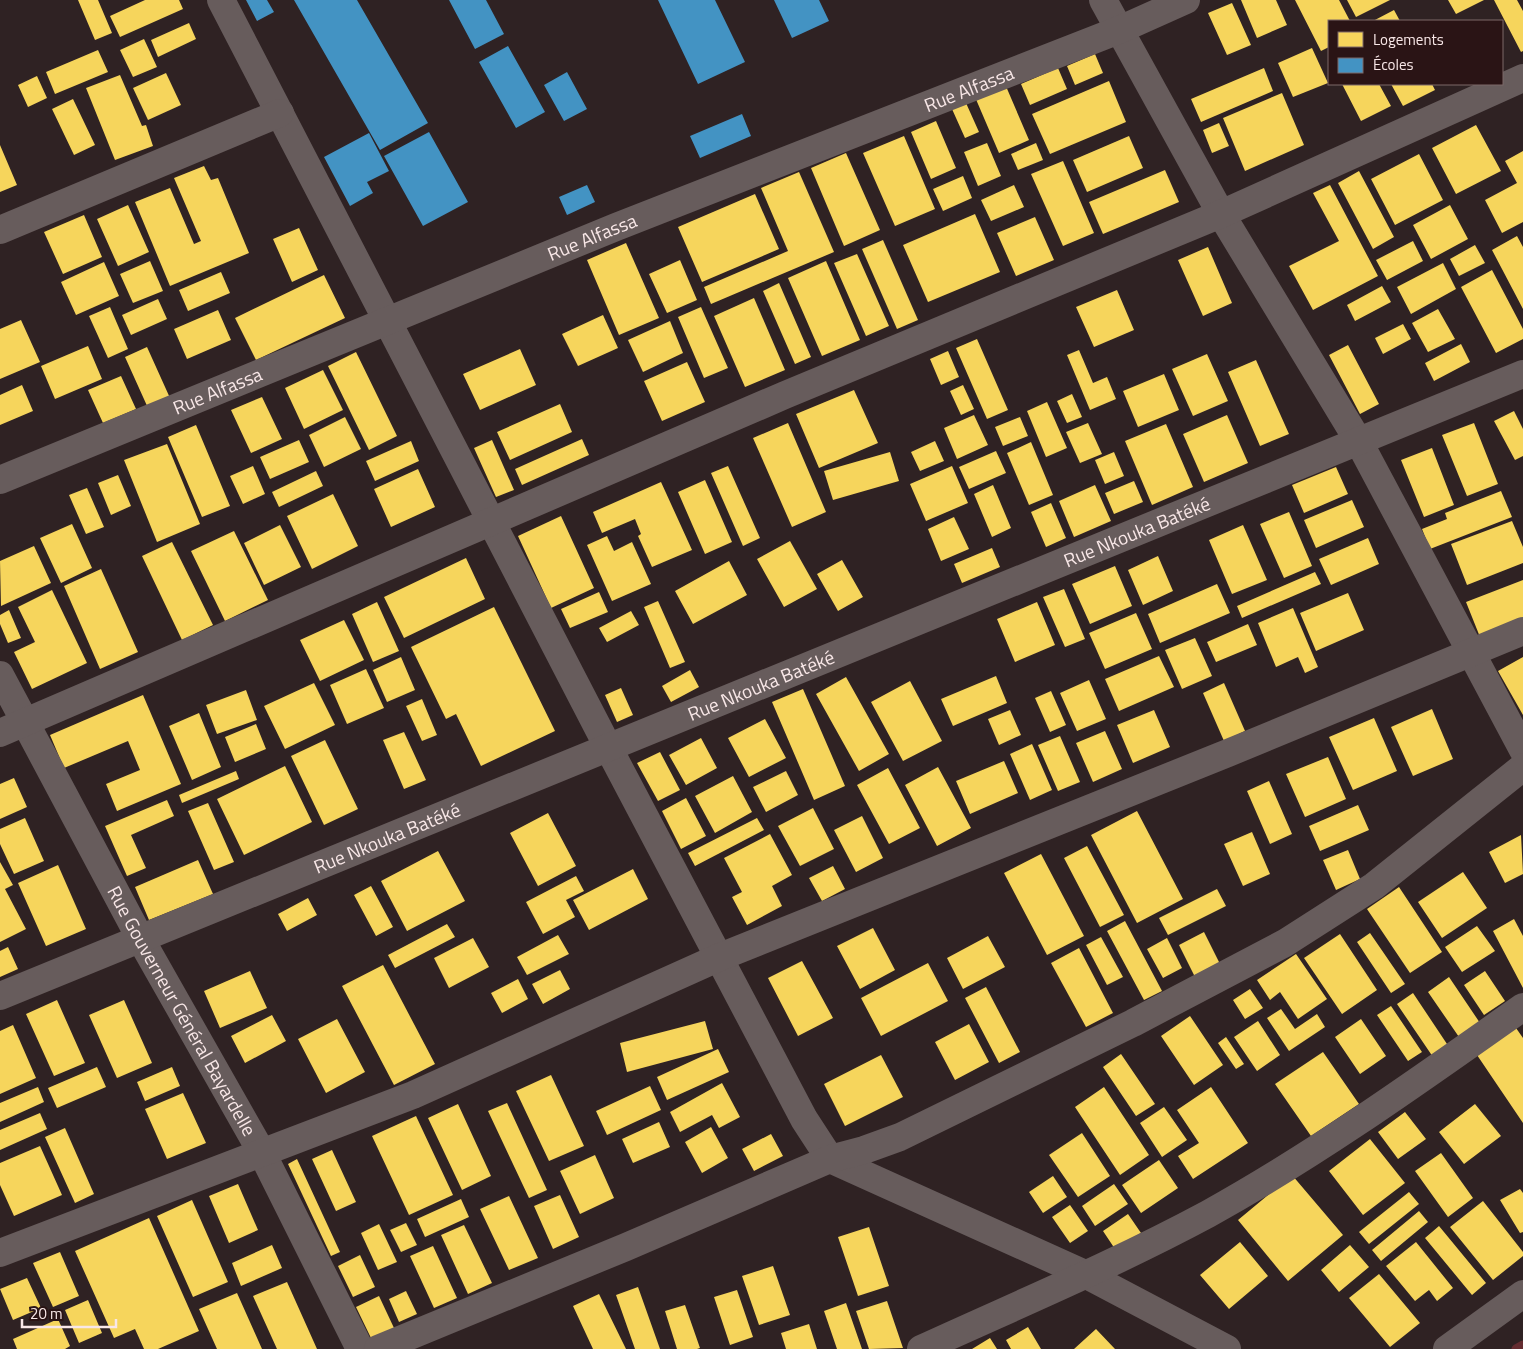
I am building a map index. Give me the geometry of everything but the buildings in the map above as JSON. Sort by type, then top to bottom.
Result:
[{"type":"street","points":[[221,0],[385,320],[608,747],[804,1119],[830,1159],[1085,1274],[1228,1349]]},
{"type":"street","points":[[1103,0],[1221,214],[1359,442],[1469,652],[1523,750]]},
{"type":"street","name":"Rue Alfassa","points":[[0,480],[385,320],[616,227],[1119,30],[1186,0]]},
{"type":"street","points":[[0,733],[785,395],[1221,214],[1523,78]]},
{"type":"street","points":[[0,230],[280,113]]},
{"type":"street","name":"Rue Nkouka Batéké","points":[[0,996],[1523,374]]},
{"type":"street","points":[[0,1252],[413,1095],[720,957],[1228,753],[1523,631]]},
{"type":"street","name":"Rue Gouverneur Général Bayardelle","points":[[0,675],[140,938],[262,1153],[360,1349]]},
{"type":"street","points":[[378,1349],[626,1248],[830,1159],[864,1150],[900,1136],[1133,1023],[1285,944],[1374,886],[1523,767]]},
{"type":"street","points":[[921,1349],[1085,1274],[1208,1214],[1399,1095],[1523,1006]]},
{"type":"street","points":[[1447,1349],[1523,1294]]},
{"type":"waterway","points":[[1516,1349],[1523,1345]]}]
